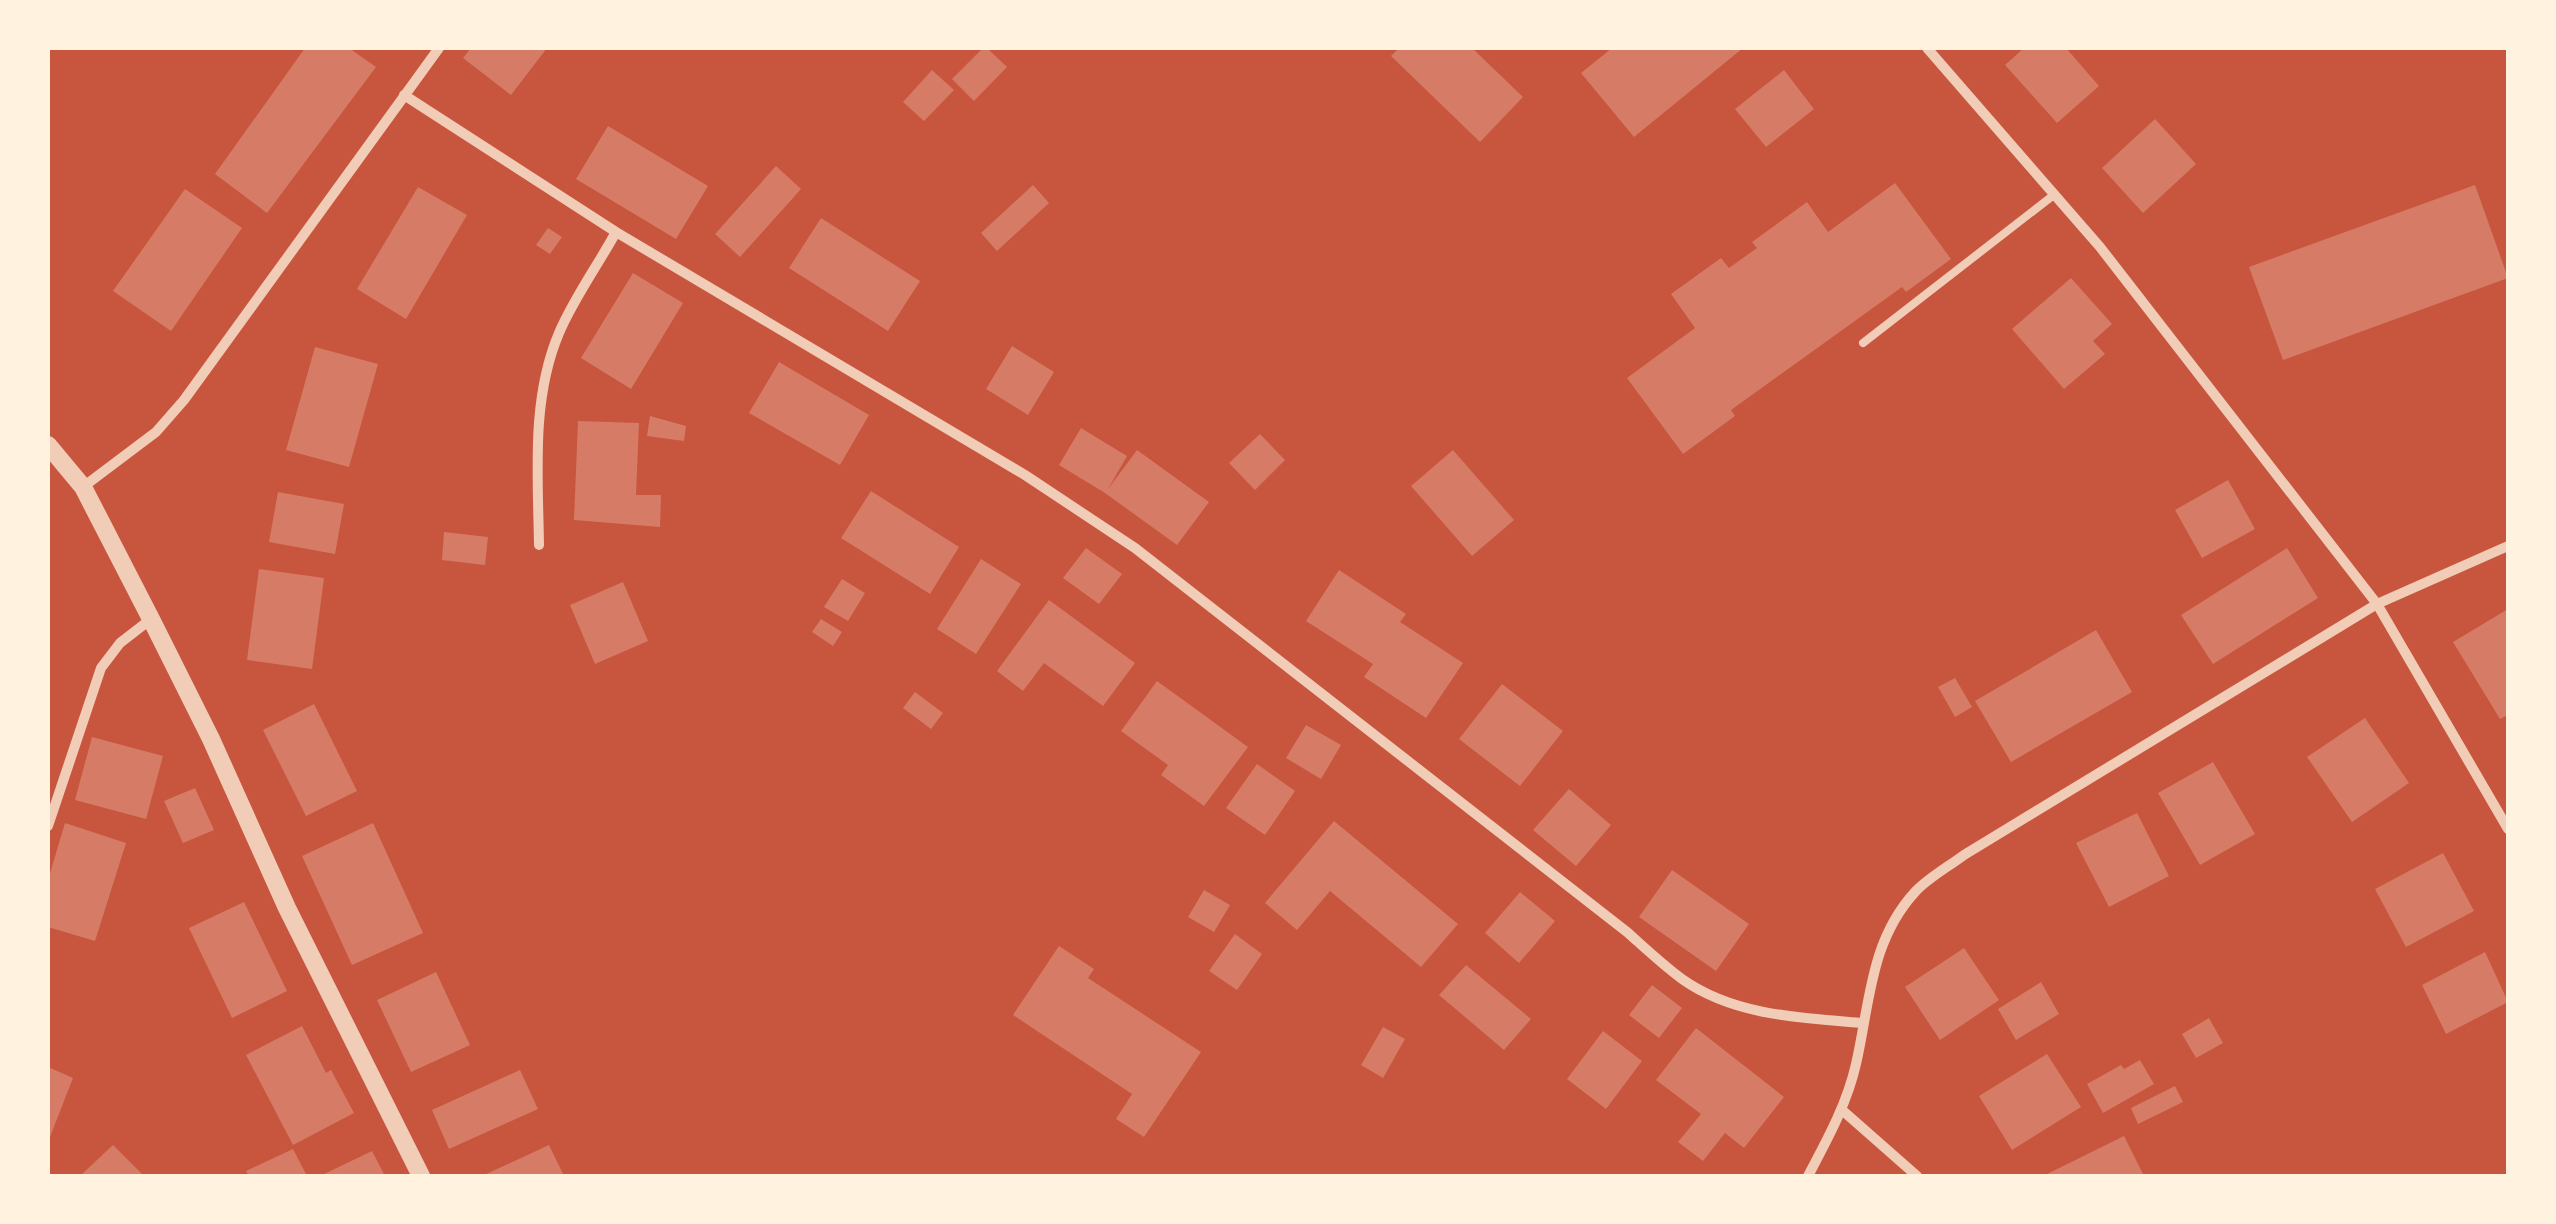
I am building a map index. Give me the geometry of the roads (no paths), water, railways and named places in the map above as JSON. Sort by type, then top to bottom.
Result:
[{"type":"street","points":[[83,486],[156,432],[184,400],[439,48]]},
{"type":"street","points":[[1927,48],[2100,247],[2377,604],[2508,829]]},
{"type":"street","points":[[404,96],[616,232],[1025,475],[1136,548],[1628,932],[1684,980],[1727,1002],[1780,1017],[1863,1024]]},
{"type":"street","points":[[540,545],[537,449],[544,381],[560,332],[616,232]]},
{"type":"street","points":[[48,444],[83,486],[151,619],[287,908],[421,1176]]},
{"type":"street","points":[[1808,1176],[1842,1110],[1856,1065],[1874,965],[1892,923],[1916,890],[1964,855],[2377,604],[2508,546]]},
{"type":"street","points":[[48,826],[101,668],[120,643],[151,619]]},
{"type":"street","points":[[1842,1110],[1917,1176]]},
{"type":"lane","points":[[1863,343],[2054,194]]}]
